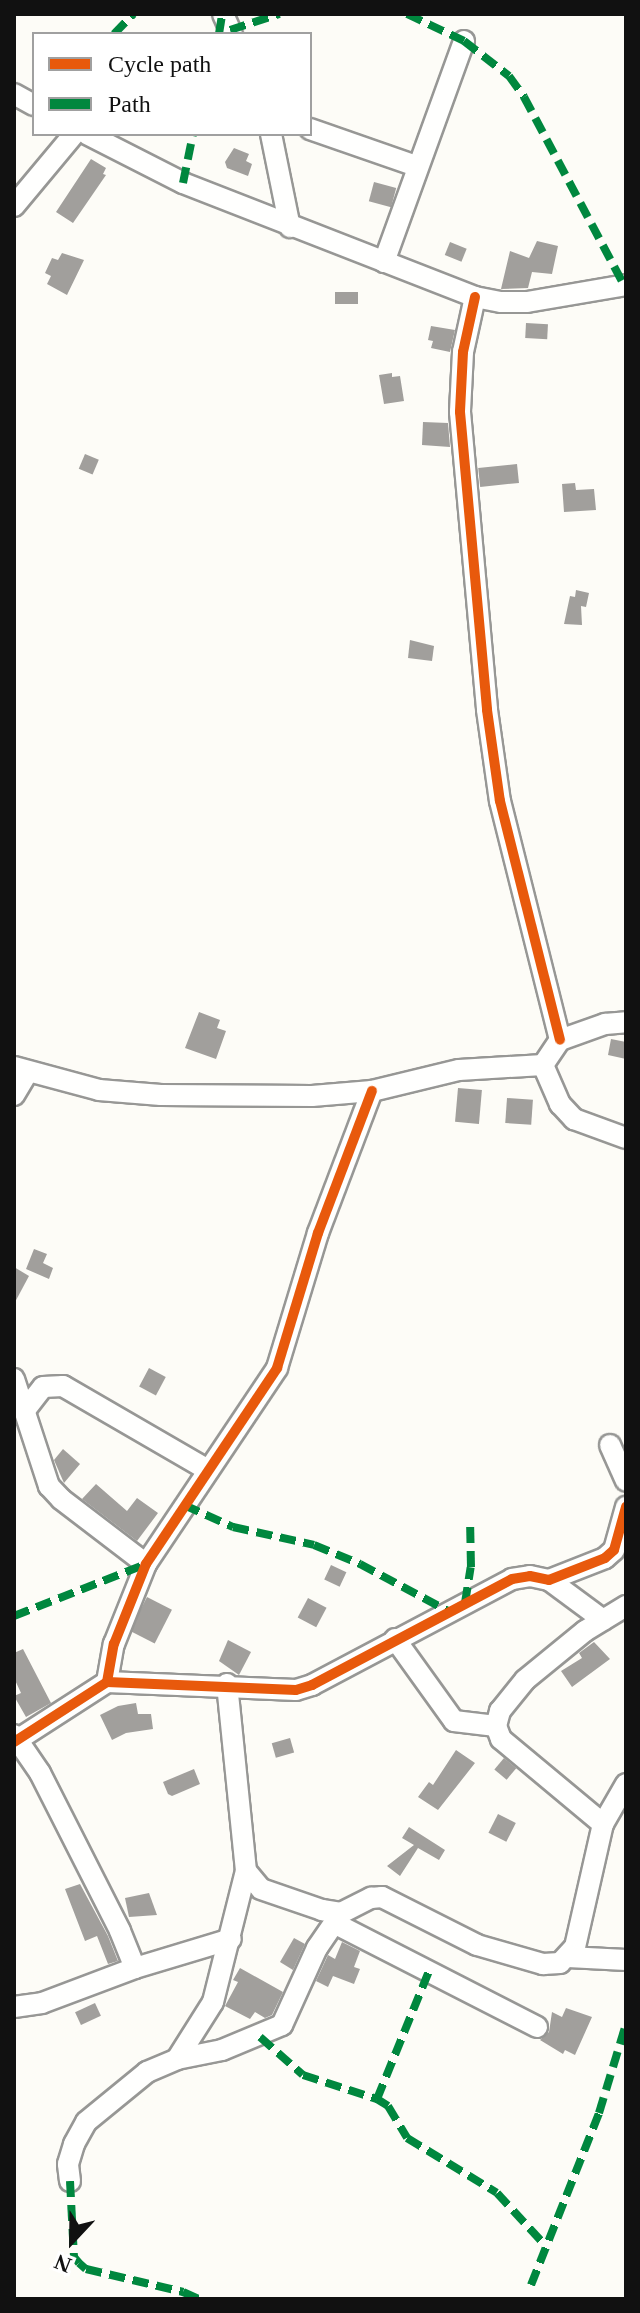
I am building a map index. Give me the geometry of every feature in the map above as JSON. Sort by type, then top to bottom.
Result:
[{"type":"street","points":[[384,262],[416,166],[464,41]]},
{"type":"street","points":[[14,94],[32,104]]},
{"type":"street","points":[[312,130],[416,166]]},
{"type":"street","points":[[14,206],[72,136]]},
{"type":"street","points":[[91,136],[183,183],[475,297],[501,302],[527,302],[626,285]]},
{"type":"street","points":[[272,136],[290,227]]},
{"type":"street","points":[[277,157],[291,136]]},
{"type":"street","points":[[475,297],[463,352],[460,412],[487,710],[506,831],[560,1040]]},
{"type":"street","points":[[543,1065],[560,1040],[605,1024],[626,1022]]},
{"type":"street","points":[[14,1095],[21,1070],[99,1090],[161,1095],[312,1096],[372,1091],[459,1070],[543,1065]]},
{"type":"street","points":[[543,1065],[560,1104],[574,1119],[626,1138]]},
{"type":"street","points":[[107,1682],[114,1644],[146,1564],[277,1368],[318,1233],[372,1091]]},
{"type":"street","points":[[14,1379],[49,1486],[146,1564]]},
{"type":"street","points":[[25,1410],[43,1387],[63,1386],[208,1470]]},
{"type":"street","points":[[610,1445],[626,1481]]},
{"type":"street","points":[[549,1580],[610,1555],[626,1507]]},
{"type":"street","points":[[135,1968],[114,1920],[16,1739],[107,1682],[227,1684],[296,1690],[312,1685],[512,1579],[530,1576],[549,1580],[603,1620]]},
{"type":"street","points":[[603,1824],[501,1739],[496,1726],[500,1711],[525,1680],[626,1606]]},
{"type":"street","points":[[395,1639],[454,1721],[496,1726]]},
{"type":"street","points":[[177,2059],[213,2002],[246,1871],[227,1684]]},
{"type":"street","points":[[70,2181],[68,2164],[86,2122],[147,2072],[177,2059],[222,2050],[277,2030],[289,2014],[317,1948],[337,1918],[371,1898],[382,1897],[477,1945],[543,1964],[560,1963],[575,1947],[603,1824],[626,1784]]},
{"type":"street","points":[[246,1871],[261,1889],[337,1918],[537,2027]]},
{"type":"street","points":[[14,2007],[42,2003],[135,1968],[231,1939]]},
{"type":"street","points":[[568,1957],[626,1960]]},
{"type":"building","points":[[234,148],[249,154],[246,161],[252,164],[248,176],[227,168],[225,162]]},
{"type":"building","points":[[91,159],[106,168],[103,174],[106,175],[73,223],[56,212]]},
{"type":"building","points":[[374,182],[396,188],[391,207],[369,201]]},
{"type":"building","points":[[537,241],[558,246],[552,274],[532,272],[528,288],[501,289],[510,251],[529,258]]},
{"type":"building","points":[[450,242],[467,249],[461,262],[445,255]]},
{"type":"building","points":[[62,253],[84,260],[67,295],[47,284],[51,276],[45,273],[52,258],[58,260]]},
{"type":"building","points":[[335,292],[358,292],[358,304],[335,304]]},
{"type":"building","points":[[526,323],[548,324],[547,339],[525,338]]},
{"type":"building","points":[[431,326],[455,330],[450,352],[431,348],[433,341],[428,340]]},
{"type":"building","points":[[392,373],[392,377],[400,376],[404,401],[384,404],[379,375]]},
{"type":"building","points":[[423,422],[448,423],[450,447],[422,445]]},
{"type":"building","points":[[85,454],[99,460],[93,475],[79,469]]},
{"type":"building","points":[[517,464],[519,483],[480,487],[478,468]]},
{"type":"building","points":[[575,483],[576,490],[594,489],[596,510],[564,512],[562,484]]},
{"type":"building","points":[[576,590],[589,593],[586,607],[581,606],[582,625],[564,624],[570,596],[575,597]]},
{"type":"building","points":[[410,640],[434,646],[432,661],[408,658]]},
{"type":"building","points":[[199,1012],[220,1020],[217,1028],[226,1031],[216,1059],[185,1048]]},
{"type":"building","points":[[611,1039],[626,1042],[626,1059],[608,1055]]},
{"type":"building","points":[[458,1088],[482,1090],[479,1124],[455,1122]]},
{"type":"building","points":[[507,1098],[533,1100],[531,1125],[505,1123]]},
{"type":"building","points":[[34,1249],[47,1254],[43,1263],[53,1268],[49,1279],[26,1269]]},
{"type":"building","points":[[14,1267],[29,1276],[14,1304]]},
{"type":"building","points":[[149,1368],[166,1377],[156,1395],[139,1387]]},
{"type":"building","points":[[63,1449],[80,1464],[64,1483],[54,1460]]},
{"type":"building","points":[[96,1484],[127,1511],[137,1498],[158,1513],[137,1541],[82,1499]]},
{"type":"building","points":[[331,1565],[346,1572],[340,1587],[324,1580]]},
{"type":"building","points":[[147,1597],[172,1610],[155,1644],[130,1631]]},
{"type":"building","points":[[308,1598],[327,1608],[316,1627],[298,1617]]},
{"type":"building","points":[[228,1640],[251,1652],[239,1675],[219,1661]]},
{"type":"building","points":[[594,1642],[610,1659],[572,1687],[561,1671],[582,1658],[579,1653]]},
{"type":"building","points":[[23,1649],[51,1703],[26,1717],[14,1696],[21,1693],[14,1678],[14,1653]]},
{"type":"building","points":[[136,1703],[138,1714],[151,1714],[153,1729],[126,1733],[112,1740],[100,1715],[118,1706]]},
{"type":"building","points":[[290,1738],[294,1752],[276,1758],[272,1743]]},
{"type":"building","points":[[456,1750],[475,1763],[438,1810],[418,1797],[429,1782],[433,1785]]},
{"type":"building","points":[[504,1758],[516,1768],[507,1780],[494,1769]]},
{"type":"building","points":[[194,1769],[200,1784],[172,1796],[168,1794],[163,1782]]},
{"type":"building","points":[[498,1814],[516,1823],[506,1842],[488,1833]]},
{"type":"building","points":[[409,1827],[445,1850],[439,1860],[418,1848],[400,1876],[387,1866],[414,1845],[402,1838]]},
{"type":"building","points":[[80,1884],[118,1961],[108,1964],[97,1936],[85,1941],[65,1889]]},
{"type":"building","points":[[149,1893],[157,1915],[129,1917],[125,1898]]},
{"type":"building","points":[[294,1938],[305,1944],[293,1970],[280,1962]]},
{"type":"building","points":[[342,1942],[360,1951],[354,1967],[360,1969],[354,1984],[333,1976],[328,1987],[316,1981],[328,1955],[335,1959]]},
{"type":"building","points":[[240,1968],[283,1992],[272,2015],[265,2018],[255,2012],[250,2019],[225,2006],[238,1982],[233,1980]]},
{"type":"building","points":[[95,2003],[101,2016],[81,2025],[75,2012]]},
{"type":"building","points":[[566,2008],[592,2017],[575,2055],[565,2050],[563,2054],[540,2040],[549,2032],[552,2012],[562,2017]]},
{"type":"marked path","points":[[116,32],[133,14]]},
{"type":"marked path","points":[[230,30],[279,14]]},
{"type":"marked path","points":[[407,14],[464,41],[509,76],[524,97],[624,285]]},
{"type":"marked path","points":[[219,32],[222,16]]},
{"type":"marked path","points":[[183,183],[193,136]]},
{"type":"marked path","points":[[184,1505],[233,1527],[314,1545],[360,1564],[448,1611]]},
{"type":"marked path","points":[[465,1603],[471,1567],[470,1521]]},
{"type":"marked path","points":[[14,1616],[146,1564]]},
{"type":"marked path","points":[[377,2099],[429,1971]]},
{"type":"marked path","points":[[531,2285],[599,2113],[626,2024]]},
{"type":"marked path","points":[[260,2037],[303,2075],[377,2099],[388,2106],[407,2138],[497,2193],[545,2245]]},
{"type":"marked path","points":[[70,2181],[74,2257],[79,2263],[86,2269],[183,2292],[199,2299]]},
{"type":"cycle path","points":[[475,297],[463,352],[460,412],[487,710],[500,801],[560,1040]]},
{"type":"cycle path","points":[[107,1682],[114,1644],[146,1564],[277,1368],[318,1233],[372,1091]]},
{"type":"cycle path","points":[[14,1742],[107,1682],[296,1690],[312,1685],[512,1579],[530,1576],[549,1580],[605,1558],[614,1550],[626,1507]]}]
